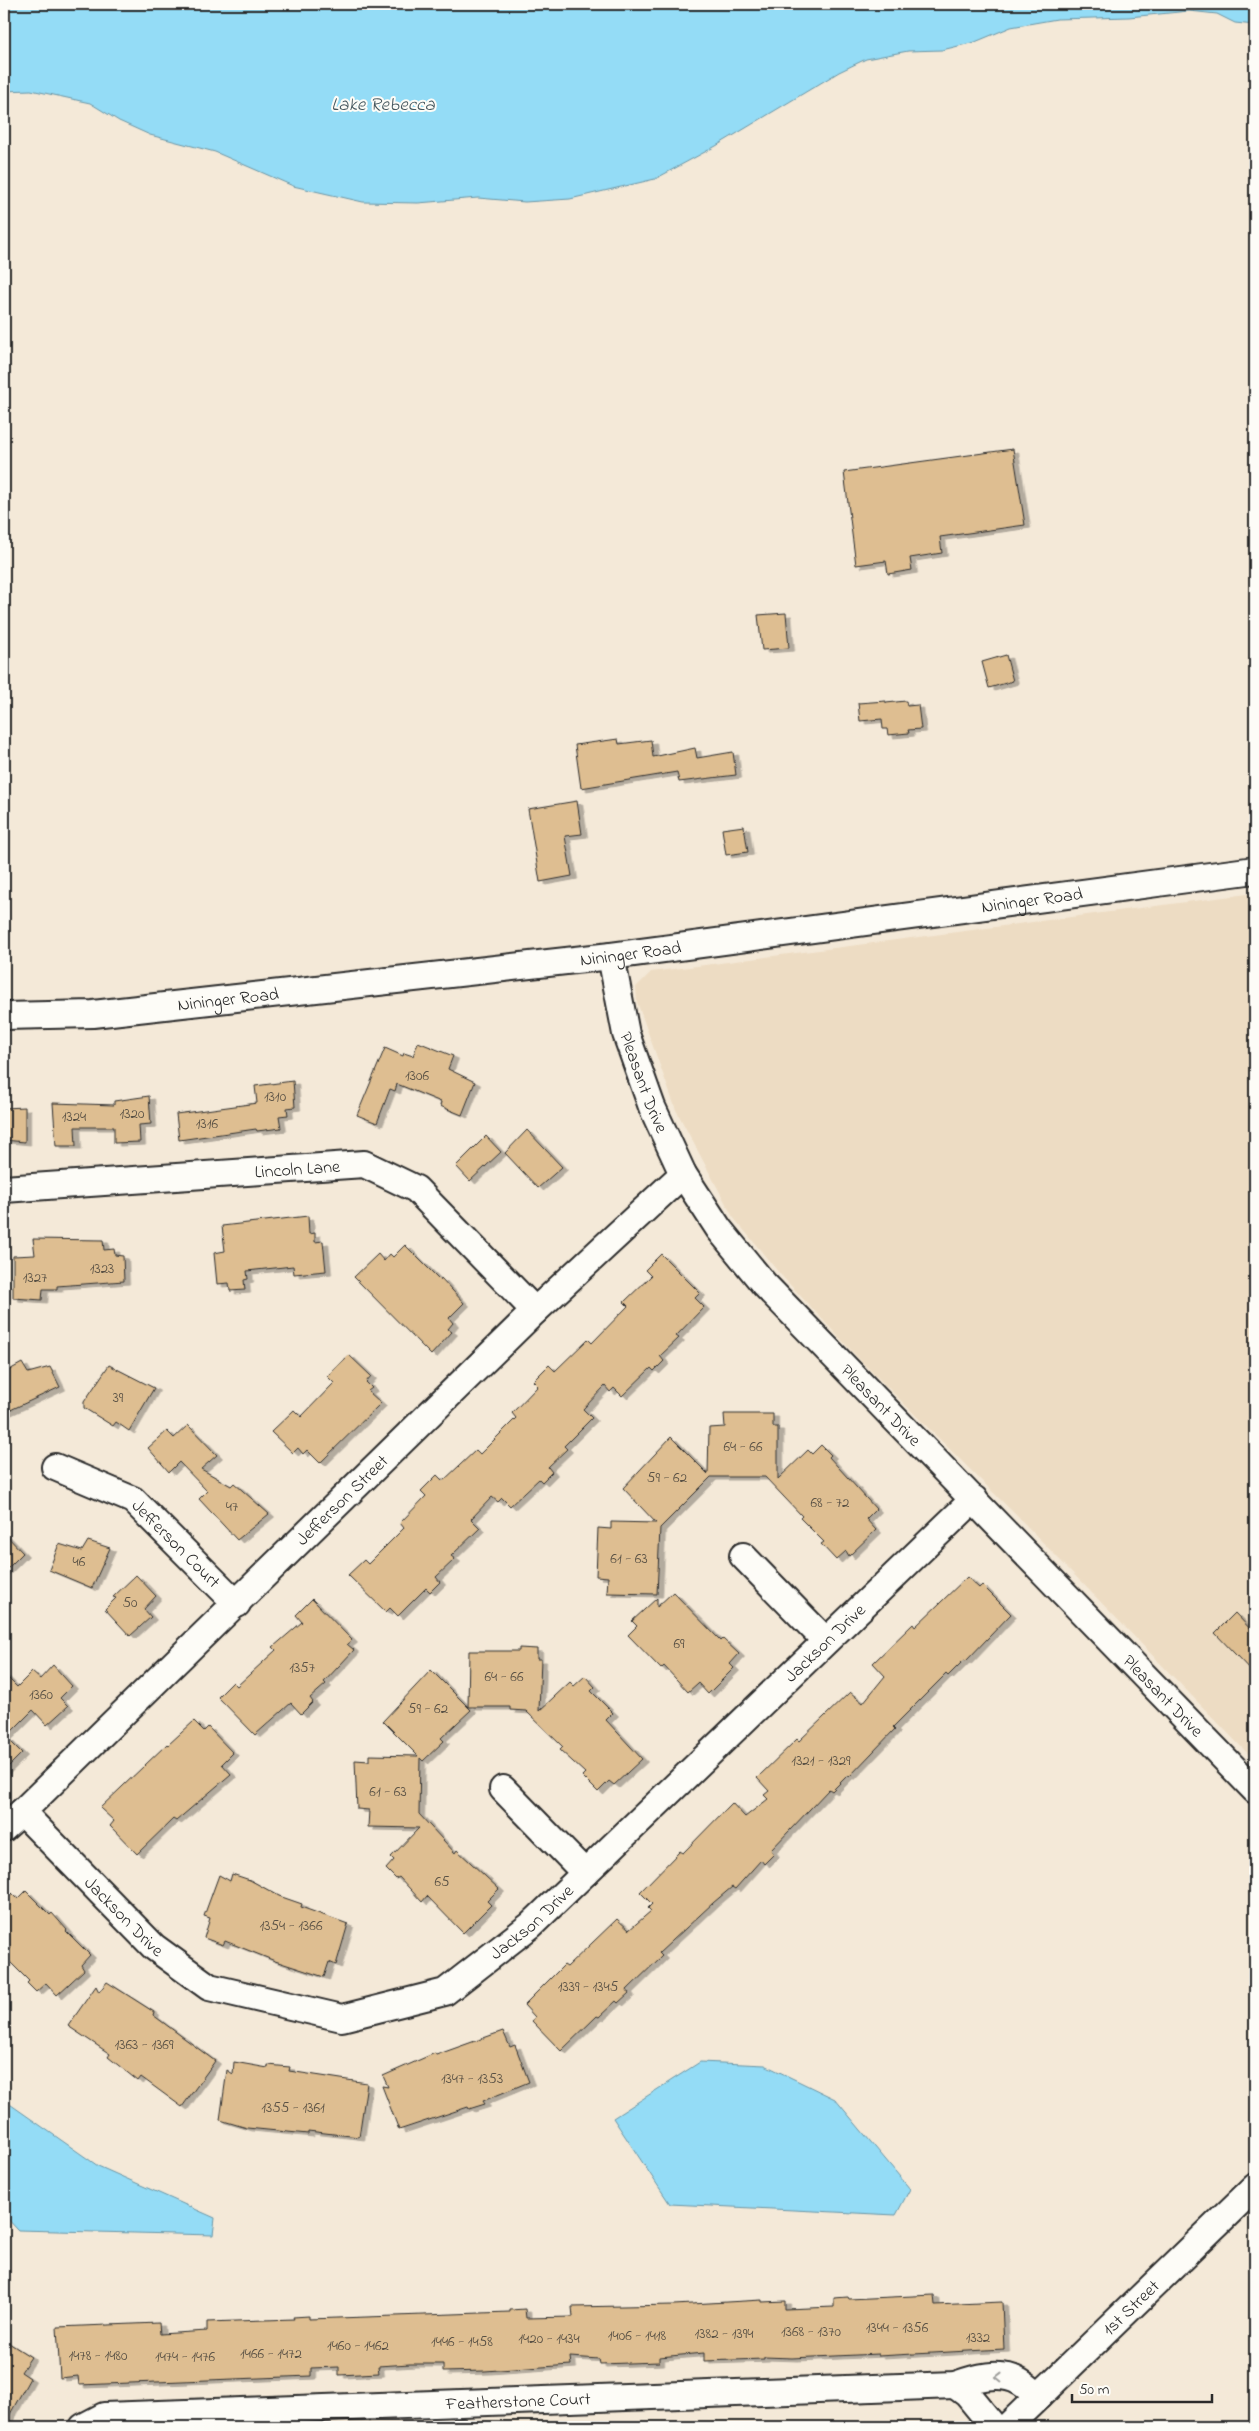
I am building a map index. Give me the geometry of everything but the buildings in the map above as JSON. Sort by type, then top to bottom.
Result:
[{"type":"street","name":"Nininger Road","points":[[4,1016],[93,1014],[611,956],[1255,870]]},
{"type":"street","name":"Pleasant Drive","points":[[611,956],[626,1034],[652,1106],[683,1174],[719,1229],[764,1284],[1255,1790]]},
{"type":"street","name":"Lincoln Lane","points":[[4,1190],[364,1164],[416,1190],[535,1310]]},
{"type":"street","name":"Jefferson Street","points":[[13,1820],[237,1604],[535,1310],[683,1174]]},
{"type":"street","name":"Jefferson Court","points":[[55,1467],[133,1500],[237,1604]]},
{"type":"street","name":"Jackson Drive","points":[[13,1820],[154,1947],[209,1987],[342,2018],[446,1992],[531,1925],[825,1640],[974,1499]]},
{"type":"street","points":[[743,1556],[825,1640]]},
{"type":"street","points":[[503,1789],[585,1873]]},
{"type":"street","name":"1st Street","points":[[1007,2427],[1255,2187]]},
{"type":"street","name":"Featherstone Court","points":[[83,2427],[104,2416],[955,2385],[975,2377],[1006,2377],[1019,2381],[1039,2396]]},
{"type":"street","points":[[955,2385],[967,2394],[994,2427]]},
{"type":"shaded area","points":[[1255,893],[1255,1761],[1025,1524],[862,1362],[780,1274],[733,1217],[676,1110],[637,1002],[636,987],[651,972]]},
{"type":"water","name":"Lake Rebecca","points":[[4,4],[1255,4],[1255,25],[1235,23],[1217,14],[1189,11],[1129,17],[1057,19],[1011,27],[975,42],[942,50],[908,51],[866,59],[839,72],[716,146],[655,179],[570,199],[525,202],[478,198],[418,203],[363,202],[293,186],[215,152],[150,135],[119,121],[90,103],[31,90],[4,91]]},
{"type":"water","points":[[700,2062],[765,2065],[835,2099],[910,2189],[896,2215],[670,2204],[613,2118]]},
{"type":"water","points":[[4,2100],[98,2166],[215,2218],[213,2235],[18,2230],[4,2215]]}]
